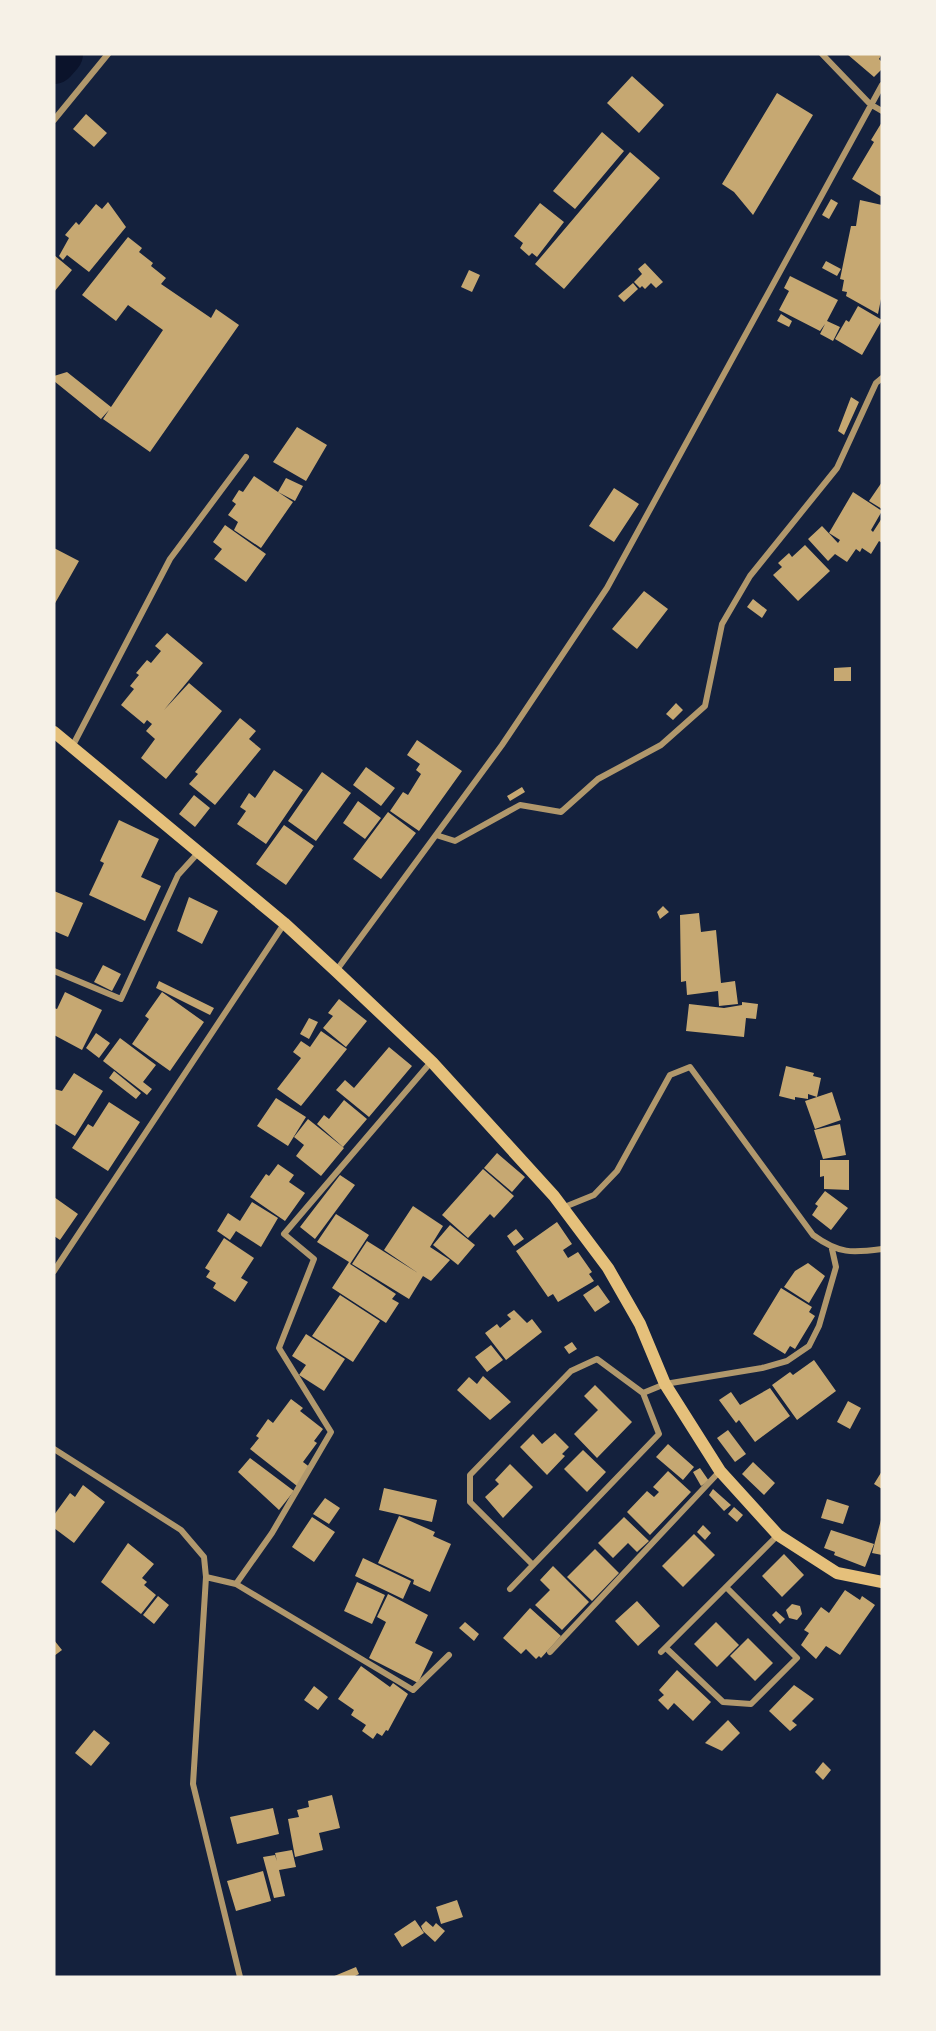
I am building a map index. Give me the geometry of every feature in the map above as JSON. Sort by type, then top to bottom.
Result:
[{"type":"main road","points":[[54,732],[284,923],[336,971],[432,1062],[554,1196],[609,1268],[640,1324],[665,1384],[720,1471],[778,1535],[837,1573],[882,1582]]},
{"type":"street","points":[[54,120],[108,54]]},
{"type":"street","points":[[822,54],[870,104],[882,111]]},
{"type":"street","points":[[336,971],[502,745],[607,588],[882,85]]},
{"type":"street","points":[[436,835],[454,841],[520,805],[561,812],[598,779],[661,746],[705,706],[722,624],[750,576],[837,468],[876,383],[882,378]]},
{"type":"street","points":[[72,747],[170,559],[246,457]]},
{"type":"street","points":[[54,971],[121,999],[178,874],[198,853]]},
{"type":"street","points":[[54,1271],[284,923]]},
{"type":"street","points":[[236,1584],[272,1533],[331,1432],[279,1348],[314,1259],[284,1234],[432,1062]]},
{"type":"street","points":[[562,1208],[594,1195],[617,1171],[670,1075],[690,1067],[813,1235],[832,1249],[861,1252],[882,1249]]},
{"type":"street","points":[[643,1393],[665,1384],[762,1368],[787,1361],[809,1346],[819,1326],[836,1267],[832,1249]]},
{"type":"street","points":[[510,1589],[534,1565],[659,1434],[643,1393],[597,1359],[571,1371],[470,1475],[470,1502],[534,1565]]},
{"type":"street","points":[[54,1449],[181,1530],[204,1557],[206,1577],[193,1784],[240,1977]]},
{"type":"street","points":[[550,1652],[720,1471]]},
{"type":"street","points":[[726,1587],[797,1658],[751,1704],[723,1702],[663,1650],[726,1587],[778,1535]]},
{"type":"street","points":[[206,1577],[236,1584],[413,1690],[449,1655]]},
{"type":"building","points":[[847,54],[882,54],[879,59],[882,62],[882,69],[874,77]]},
{"type":"building","points":[[632,76],[664,105],[639,133],[607,103]]},
{"type":"building","points":[[777,93],[813,115],[753,215],[734,192],[722,184]]},
{"type":"building","points":[[86,114],[107,133],[94,147],[73,129]]},
{"type":"building","points":[[882,122],[882,197],[852,179],[874,142],[871,140]]},
{"type":"building","points":[[602,132],[624,151],[575,209],[553,191]]},
{"type":"building","points":[[630,152],[660,178],[564,289],[535,264]]},
{"type":"building","points":[[831,199],[838,203],[829,219],[822,215]]},
{"type":"building","points":[[860,200],[882,205],[882,294],[878,314],[846,296],[847,292],[842,291],[844,280],[840,279],[851,226],[856,226]]},
{"type":"building","points":[[108,202],[126,227],[89,272],[67,255],[63,260],[59,256],[69,238],[65,235],[76,222],[79,225],[96,204],[102,209]]},
{"type":"building","points":[[540,203],[564,222],[537,257],[532,253],[529,256],[520,248],[523,243],[514,236]]},
{"type":"building","points":[[128,237],[142,248],[139,252],[153,263],[151,266],[166,278],[161,284],[211,318],[216,309],[239,325],[150,452],[103,419],[109,410],[101,419],[54,381],[54,376],[67,372],[111,407],[163,330],[128,305],[116,321],[82,295]]},
{"type":"building","points":[[54,255],[72,270],[54,292]]},
{"type":"building","points":[[826,261],[841,269],[837,276],[822,268]]},
{"type":"building","points":[[645,263],[663,282],[656,288],[651,283],[645,289],[642,286],[640,288],[634,282],[642,274],[638,269]]},
{"type":"building","points":[[469,270],[480,275],[472,292],[461,287]]},
{"type":"building","points":[[790,276],[838,300],[827,321],[840,327],[833,341],[820,334],[825,324],[820,331],[779,310],[789,291],[784,288]]},
{"type":"building","points":[[633,283],[638,289],[624,302],[618,296]]},
{"type":"building","points":[[858,306],[882,320],[862,355],[835,339],[846,320],[849,322]]},
{"type":"building","points":[[781,314],[792,321],[789,327],[777,321]]},
{"type":"building","points":[[851,397],[859,402],[844,435],[838,431]]},
{"type":"building","points":[[297,427],[327,445],[306,481],[273,462]]},
{"type":"building","points":[[254,476],[293,502],[261,548],[234,530],[238,522],[228,515],[236,504],[232,501],[239,490],[243,492]]},
{"type":"building","points":[[286,478],[303,486],[295,501],[278,492]]},
{"type":"building","points":[[882,482],[882,509],[869,501]]},
{"type":"building","points":[[614,488],[639,504],[614,542],[589,526]]},
{"type":"building","points":[[853,492],[882,511],[871,530],[873,532],[882,518],[882,543],[879,541],[871,554],[862,548],[860,552],[856,549],[847,562],[835,554],[828,561],[808,539],[822,526],[838,543],[840,540],[829,533]]},
{"type":"building","points":[[225,525],[266,554],[246,582],[214,559],[222,549],[213,542]]},
{"type":"building","points":[[805,545],[830,571],[798,601],[773,575],[782,567],[778,563],[789,553],[792,557]]},
{"type":"building","points":[[54,548],[79,561],[54,605]]},
{"type":"building","points":[[644,591],[668,609],[637,649],[612,629]]},
{"type":"building","points":[[753,599],[767,610],[762,618],[747,607]]},
{"type":"building","points":[[167,633],[203,663],[164,710],[189,683],[222,711],[166,779],[141,758],[155,739],[146,731],[152,724],[147,720],[144,724],[121,705],[134,689],[130,686],[139,675],[136,673],[147,660],[151,663],[161,651],[155,646]]},
{"type":"building","points":[[851,667],[851,681],[834,681],[834,668]]},
{"type":"building","points":[[676,703],[683,710],[673,720],[666,714]]},
{"type":"building","points":[[240,718],[256,731],[249,739],[261,749],[215,805],[189,784],[198,774],[195,772]]},
{"type":"building","points":[[417,740],[462,771],[419,831],[390,811],[403,792],[408,795],[421,774],[416,770],[420,764],[407,755]]},
{"type":"building","points":[[366,767],[395,788],[381,806],[353,785]]},
{"type":"building","points":[[274,770],[303,790],[266,844],[237,824],[246,811],[240,807],[249,793],[255,798]]},
{"type":"building","points":[[322,772],[351,793],[316,841],[288,821]]},
{"type":"building","points":[[522,787],[525,792],[510,801],[507,796]]},
{"type":"building","points":[[194,795],[210,808],[195,827],[179,814]]},
{"type":"building","points":[[358,801],[381,818],[365,839],[343,823]]},
{"type":"building","points":[[388,812],[416,833],[381,879],[353,859]]},
{"type":"building","points":[[119,820],[159,839],[141,877],[161,886],[145,921],[89,895],[104,863],[100,861]]},
{"type":"building","points":[[284,825],[314,846],[286,885],[256,864]]},
{"type":"building","points":[[54,891],[83,903],[68,937],[54,931]]},
{"type":"building","points":[[189,897],[218,911],[202,944],[177,931]]},
{"type":"building","points":[[663,906],[669,912],[660,919],[657,912]]},
{"type":"building","points":[[699,913],[701,932],[716,930],[721,983],[735,981],[738,1004],[719,1006],[718,991],[687,995],[686,981],[681,982],[680,915]]},
{"type":"building","points":[[103,965],[121,974],[112,991],[94,982]]},
{"type":"building","points":[[159,981],[214,1008],[210,1015],[156,988]]},
{"type":"building","points":[[65,992],[102,1010],[82,1050],[54,1035],[54,1008],[57,1009]]},
{"type":"building","points":[[162,992],[204,1022],[170,1071],[132,1044],[149,1019],[145,1016]]},
{"type":"building","points":[[339,999],[367,1021],[346,1047],[323,1028],[333,1016],[328,1013]]},
{"type":"building","points":[[742,1002],[758,1004],[756,1019],[746,1018],[744,1037],[686,1031],[689,1004],[724,1008],[742,1005]]},
{"type":"building","points":[[309,1018],[318,1022],[309,1039],[300,1034]]},
{"type":"building","points":[[321,1031],[347,1049],[301,1106],[277,1089],[301,1058],[293,1052],[301,1041],[310,1047]]},
{"type":"building","points":[[96,1033],[110,1043],[99,1058],[86,1048]]},
{"type":"building","points":[[120,1038],[156,1065],[143,1082],[152,1089],[147,1095],[103,1061]]},
{"type":"building","points":[[389,1047],[412,1066],[369,1117],[336,1090],[345,1080],[354,1088]]},
{"type":"building","points":[[786,1066],[814,1073],[813,1076],[821,1078],[817,1097],[808,1094],[808,1099],[795,1097],[795,1100],[779,1096]]},
{"type":"building","points":[[114,1071],[141,1093],[136,1099],[109,1078]]},
{"type":"building","points":[[74,1073],[103,1091],[75,1136],[54,1123],[54,1089],[62,1091]]},
{"type":"building","points":[[832,1092],[841,1120],[815,1129],[805,1101]]},
{"type":"building","points":[[276,1098],[306,1117],[288,1146],[257,1126]]},
{"type":"building","points":[[344,1100],[367,1119],[343,1147],[317,1124],[324,1115],[329,1119]]},
{"type":"building","points":[[109,1102],[140,1122],[108,1171],[72,1148],[88,1124],[93,1127]]},
{"type":"building","points":[[308,1119],[344,1148],[321,1176],[296,1156],[304,1145],[294,1137]]},
{"type":"building","points":[[840,1124],[846,1155],[823,1159],[814,1130]]},
{"type":"building","points":[[497,1153],[525,1177],[512,1192],[484,1168]]},
{"type":"building","points":[[820,1160],[849,1160],[849,1190],[824,1189],[824,1176],[820,1177]]},
{"type":"building","points":[[278,1164],[294,1175],[289,1182],[305,1193],[285,1221],[250,1197],[266,1174],[269,1176]]},
{"type":"building","points":[[483,1169],[514,1196],[494,1218],[490,1214],[468,1238],[442,1215]]},
{"type":"building","points":[[340,1175],[355,1185],[315,1239],[300,1227]]},
{"type":"building","points":[[825,1191],[848,1208],[831,1230],[812,1215],[818,1206],[815,1204]]},
{"type":"building","points":[[54,1197],[78,1214],[60,1240],[54,1236]]},
{"type":"building","points":[[252,1202],[278,1218],[261,1247],[236,1231],[230,1240],[217,1231],[228,1213],[240,1221]]},
{"type":"building","points":[[413,1206],[443,1226],[430,1247],[450,1260],[431,1281],[423,1276],[409,1299],[352,1264],[367,1241],[418,1273],[384,1250]]},
{"type":"building","points":[[336,1214],[369,1235],[350,1264],[396,1294],[392,1299],[399,1303],[386,1323],[332,1288],[349,1262],[317,1242]]},
{"type":"building","points":[[557,1222],[572,1244],[563,1250],[568,1258],[578,1252],[592,1272],[589,1274],[594,1281],[558,1302],[553,1294],[548,1297],[516,1251]]},
{"type":"building","points":[[450,1225],[475,1245],[458,1265],[433,1245]]},
{"type":"building","points":[[516,1229],[524,1239],[514,1246],[507,1236]]},
{"type":"building","points":[[224,1238],[254,1258],[241,1278],[248,1282],[235,1302],[213,1288],[216,1283],[206,1277],[210,1271],[205,1268]]},
{"type":"building","points":[[808,1263],[825,1276],[809,1303],[784,1287],[795,1271]]},
{"type":"building","points":[[598,1285],[610,1302],[595,1312],[583,1295]]},
{"type":"building","points":[[781,1288],[812,1307],[809,1312],[815,1316],[795,1349],[790,1346],[785,1354],[753,1334]]},
{"type":"building","points":[[340,1295],[380,1321],[353,1362],[312,1336]]},
{"type":"building","points":[[514,1310],[527,1323],[532,1319],[542,1332],[506,1360],[485,1333],[497,1324],[500,1328],[511,1319],[507,1315]]},
{"type":"building","points":[[306,1334],[345,1359],[324,1391],[299,1375],[306,1365],[292,1356]]},
{"type":"building","points":[[572,1342],[577,1349],[569,1354],[564,1347]]},
{"type":"building","points":[[491,1345],[503,1360],[487,1372],[475,1357]]},
{"type":"building","points":[[814,1360],[836,1391],[797,1420],[772,1385],[790,1372],[793,1375]]},
{"type":"building","points":[[483,1376],[511,1402],[490,1420],[457,1390],[469,1377],[477,1384]]},
{"type":"building","points":[[595,1385],[632,1422],[597,1458],[574,1434],[598,1410],[584,1396]]},
{"type":"building","points":[[770,1388],[790,1416],[755,1442],[739,1420],[736,1423],[719,1400],[731,1392],[740,1405]]},
{"type":"building","points":[[291,1399],[303,1408],[300,1411],[323,1429],[314,1441],[317,1443],[303,1462],[311,1468],[297,1486],[250,1449],[259,1438],[256,1436],[268,1419],[273,1423]]},
{"type":"building","points":[[848,1401],[861,1408],[850,1429],[837,1422]]},
{"type":"building","points":[[728,1430],[746,1454],[735,1462],[717,1438]]},
{"type":"building","points":[[555,1433],[569,1447],[562,1454],[565,1456],[547,1475],[520,1447],[533,1434],[542,1444]]},
{"type":"building","points":[[668,1444],[694,1467],[683,1480],[656,1457]]},
{"type":"building","points":[[583,1450],[606,1472],[587,1492],[564,1469]]},
{"type":"building","points":[[250,1458],[294,1491],[279,1510],[238,1472]]},
{"type":"building","points":[[753,1462],[775,1483],[764,1495],[742,1474]]},
{"type":"building","points":[[510,1464],[533,1487],[503,1518],[485,1497],[499,1484],[495,1480]]},
{"type":"building","points":[[700,1468],[709,1481],[701,1486],[693,1472]]},
{"type":"building","points":[[668,1471],[691,1492],[650,1535],[627,1512],[647,1491],[654,1497],[659,1492],[653,1487]]},
{"type":"building","points":[[882,1471],[882,1489],[874,1484]]},
{"type":"building","points":[[83,1485],[105,1502],[74,1543],[54,1528],[54,1515],[70,1493],[75,1497]]},
{"type":"building","points":[[384,1488],[437,1500],[432,1522],[379,1510]]},
{"type":"building","points":[[713,1489],[731,1505],[724,1511],[709,1495]]},
{"type":"building","points":[[325,1498],[340,1508],[329,1524],[313,1514]]},
{"type":"building","points":[[827,1499],[849,1506],[843,1524],[821,1518]]},
{"type":"building","points":[[734,1507],[743,1515],[737,1522],[728,1514]]},
{"type":"building","points":[[399,1516],[435,1532],[433,1536],[451,1544],[430,1592],[413,1584],[414,1580],[378,1563]]},
{"type":"building","points":[[312,1517],[335,1532],[314,1562],[292,1547]]},
{"type":"building","points":[[624,1517],[649,1541],[637,1552],[628,1543],[613,1558],[598,1543]]},
{"type":"building","points":[[882,1520],[882,1555],[872,1553]]},
{"type":"building","points":[[703,1525],[711,1533],[705,1540],[697,1532]]},
{"type":"building","points":[[831,1530],[874,1544],[865,1567],[834,1555],[835,1552],[824,1548]]},
{"type":"building","points":[[694,1534],[715,1555],[683,1587],[662,1566]]},
{"type":"building","points":[[128,1543],[154,1564],[142,1578],[147,1582],[144,1585],[156,1595],[141,1614],[101,1582]]},
{"type":"building","points":[[595,1549],[619,1573],[592,1601],[567,1577]]},
{"type":"building","points":[[784,1554],[804,1575],[782,1597],[762,1576]]},
{"type":"building","points":[[363,1558],[411,1581],[403,1599],[355,1576]]},
{"type":"building","points":[[553,1566],[589,1602],[562,1630],[535,1605],[550,1590],[540,1580]]},
{"type":"building","points":[[357,1582],[385,1595],[372,1624],[344,1611]]},
{"type":"building","points":[[845,1590],[860,1600],[862,1596],[875,1605],[840,1655],[826,1646],[816,1659],[801,1645],[809,1633],[804,1630],[821,1607],[829,1613]]},
{"type":"building","points":[[388,1594],[428,1615],[415,1643],[433,1652],[418,1683],[369,1658],[386,1622],[377,1617]]},
{"type":"building","points":[[158,1596],[169,1605],[154,1624],[143,1615]]},
{"type":"building","points":[[637,1601],[660,1626],[638,1646],[615,1621]]},
{"type":"building","points":[[792,1604],[800,1606],[802,1614],[797,1620],[789,1618],[786,1610]]},
{"type":"building","points":[[530,1608],[561,1636],[541,1658],[539,1656],[536,1659],[526,1649],[521,1654],[503,1638]]},
{"type":"building","points":[[776,1611],[785,1619],[780,1624],[772,1615]]},
{"type":"building","points":[[465,1622],[479,1634],[474,1641],[459,1628]]},
{"type":"building","points":[[716,1622],[739,1645],[717,1667],[694,1644]]},
{"type":"building","points":[[748,1638],[773,1663],[755,1681],[730,1656]]},
{"type":"building","points":[[54,1640],[62,1650],[54,1656]]},
{"type":"building","points":[[361,1666],[390,1687],[393,1683],[408,1694],[388,1731],[386,1730],[382,1736],[377,1733],[373,1739],[362,1731],[366,1725],[351,1715],[354,1710],[338,1699]]},
{"type":"building","points":[[677,1670],[711,1702],[693,1721],[674,1703],[668,1710],[658,1700],[664,1695],[659,1690]]},
{"type":"building","points":[[794,1685],[814,1699],[792,1721],[797,1725],[790,1731],[769,1711]]},
{"type":"building","points":[[314,1686],[328,1697],[318,1710],[304,1700]]},
{"type":"building","points":[[728,1720],[740,1733],[722,1751],[705,1743]]},
{"type":"building","points":[[94,1730],[110,1743],[91,1766],[75,1753]]},
{"type":"building","points":[[823,1762],[831,1770],[823,1780],[815,1772]]},
{"type":"building","points":[[332,1795],[340,1828],[319,1833],[323,1850],[295,1857],[288,1819],[299,1817],[297,1810],[309,1807],[308,1801]]},
{"type":"building","points":[[273,1808],[279,1834],[237,1844],[230,1817]]},
{"type":"building","points":[[292,1850],[296,1867],[279,1870],[285,1896],[274,1898],[263,1857],[275,1855],[277,1861],[275,1853]]},
{"type":"building","points":[[263,1871],[271,1901],[236,1911],[227,1881]]},
{"type":"building","points":[[457,1900],[463,1917],[441,1924],[436,1907]]},
{"type":"building","points":[[415,1920],[424,1933],[402,1947],[394,1934]]},
{"type":"building","points":[[426,1921],[433,1927],[436,1923],[445,1931],[435,1942],[423,1931],[421,1926]]},
{"type":"building","points":[[356,1967],[359,1974],[353,1977],[332,1977]]},
{"type":"waterway","points":[[54,62],[61,54]]}]
